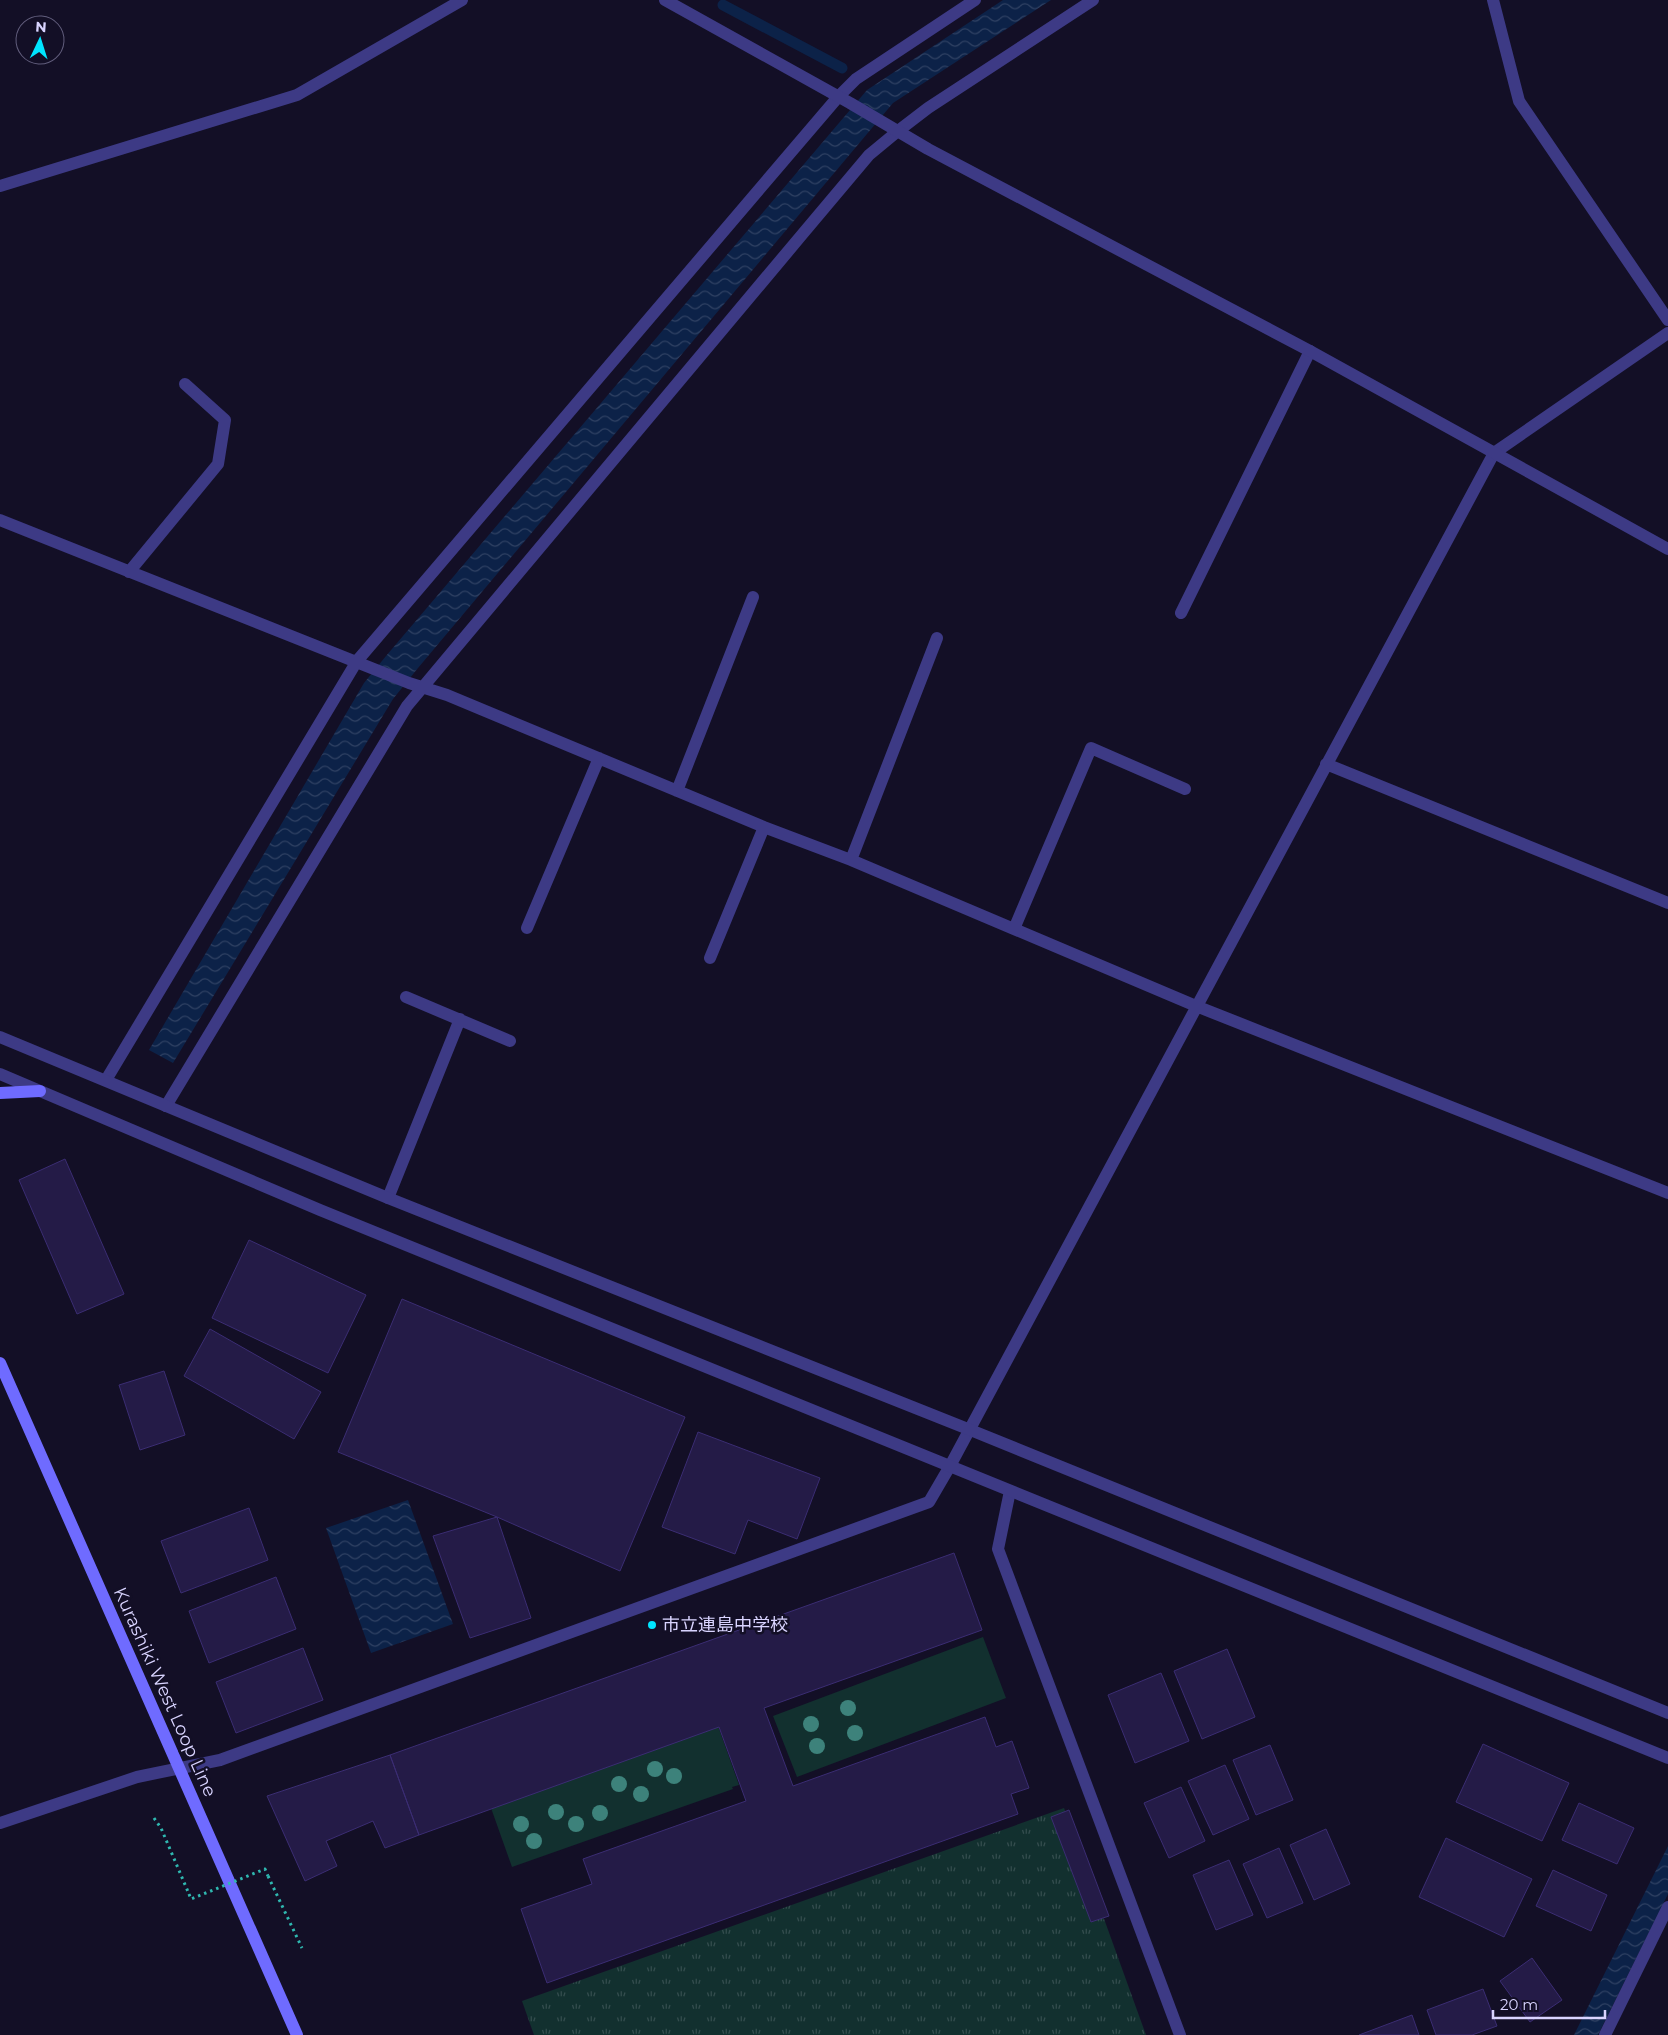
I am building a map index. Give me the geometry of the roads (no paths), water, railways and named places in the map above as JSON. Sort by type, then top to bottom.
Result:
[{"type":"main road","points":[[0,1093],[40,1091]]},
{"type":"main road","name":"Kurashiki West Loop Line","points":[[0,1363],[297,2035]]},
{"type":"street","points":[[0,186],[297,95],[462,0]]},
{"type":"street","points":[[665,0],[850,103],[928,149],[1310,351],[1668,549]]},
{"type":"street","points":[[106,1080],[358,661],[838,97],[856,79],[976,0]]},
{"type":"street","points":[[166,1106],[407,706],[869,155],[928,108],[1093,0]]},
{"type":"street","points":[[1493,0],[1519,101],[1668,320]]},
{"type":"street","points":[[0,1823],[137,1778],[220,1760],[929,1502],[1494,453],[1668,333]]},
{"type":"street","points":[[1181,613],[1310,351]]},
{"type":"street","points":[[129,572],[218,464],[225,420],[185,384]]},
{"type":"street","points":[[0,520],[358,661],[409,683],[447,695],[764,827],[851,860],[1196,1006],[1668,1193]]},
{"type":"street","points":[[677,791],[753,597]]},
{"type":"street","points":[[851,860],[937,638]]},
{"type":"street","points":[[1014,929],[1092,748],[1185,789]]},
{"type":"street","points":[[527,928],[599,758]]},
{"type":"street","points":[[1326,764],[1668,903]]},
{"type":"street","points":[[710,958],[764,827]]},
{"type":"street","points":[[406,997],[510,1041]]},
{"type":"street","points":[[388,1198],[460,1019]]},
{"type":"street","points":[[0,1037],[388,1198],[968,1429],[1668,1713]]},
{"type":"street","points":[[0,1074],[320,1210],[1668,1758]]},
{"type":"street","points":[[1010,1491],[998,1549],[1180,2035]]},
{"type":"street","points":[[1605,2035],[1668,1907]]},
{"type":"water","points":[[1003,0],[1051,0],[893,103],[393,699],[173,1063],[149,1050],[364,683],[867,90]]},
{"type":"water","points":[[408,1500],[453,1624],[371,1653],[326,1528]]},
{"type":"water","points":[[1668,1846],[1668,1894],[1598,2035],[1574,2035]]},
{"type":"waterway","points":[[723,5],[842,68]]},
{"type":"place","name":"市立連島中学校","points":[[652,1625]]}]
